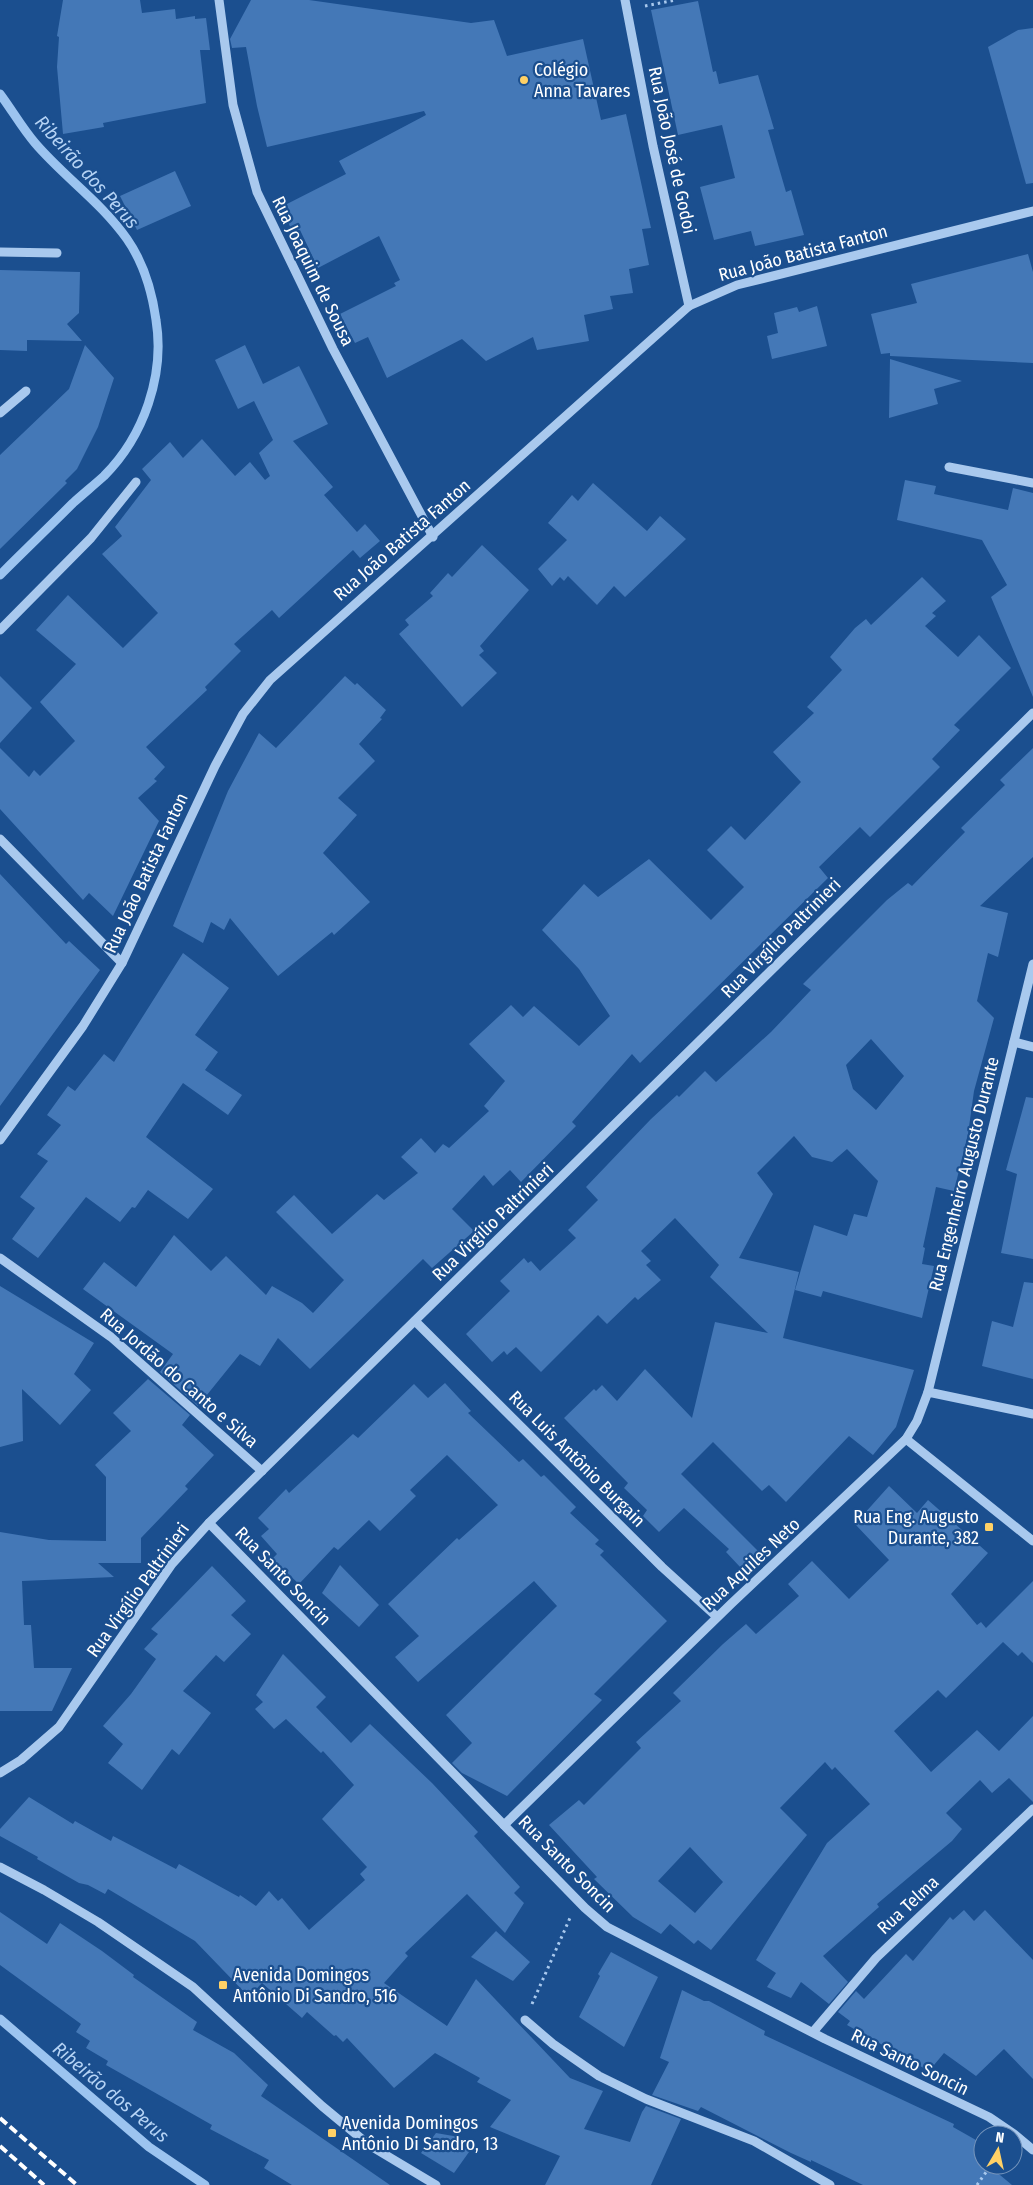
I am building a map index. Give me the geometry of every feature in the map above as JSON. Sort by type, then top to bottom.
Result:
[{"type":"street","name":"Rua Joaquim de Sousa","points":[[219,0],[233,105],[257,192],[333,349],[433,536]]},
{"type":"street","name":"Rua João José de Godoi","points":[[626,4],[653,146],[688,306]]},
{"type":"street","name":"Rua João Batista Fanton","points":[[0,1140],[83,1026],[122,962],[215,766],[243,714],[270,680],[299,652],[433,536],[688,306],[737,285],[1033,211]]},
{"type":"street","points":[[0,252],[57,253]]},
{"type":"street","points":[[0,413],[26,391]]},
{"type":"street","points":[[949,467],[1033,482]]},
{"type":"street","points":[[0,630],[91,538],[136,482]]},
{"type":"street","name":"Rua Virgílio Paltrinieri","points":[[0,1773],[21,1760],[59,1727],[172,1564],[209,1523],[1033,714]]},
{"type":"street","points":[[0,839],[122,962]]},
{"type":"street","name":"Rua Engenheiro Augusto Durante","points":[[928,1392],[1033,964]]},
{"type":"street","points":[[1014,1042],[1033,1047]]},
{"type":"street","name":"Rua Jordão do Canto e Silva","points":[[0,1258],[111,1337],[262,1471]]},
{"type":"street","name":"Rua Luis Antônio Burgain","points":[[415,1321],[662,1567],[717,1617]]},
{"type":"street","points":[[928,1392],[1033,1414]]},
{"type":"street","name":"Rua Aquiles Neto","points":[[504,1825],[717,1617],[906,1438],[917,1421],[928,1392]]},
{"type":"street","points":[[906,1438],[1033,1541]]},
{"type":"street","name":"Rua Santo Soncin","points":[[209,1523],[578,1901],[607,1927],[812,2032],[989,2117],[1033,2150]]},
{"type":"street","name":"Rua Telma","points":[[812,2032],[876,1958],[1033,1809]]},
{"type":"street","points":[[0,1867],[98,1922],[193,1987],[322,2106],[368,2145],[436,2185]]},
{"type":"street","points":[[525,2020],[553,2044],[598,2076],[646,2099],[754,2141],[830,2185]]},
{"type":"path","points":[[626,4],[676,0]]},
{"type":"path","points":[[525,2020],[578,1901]]},
{"type":"building","points":[[63,0],[140,0],[142,13],[175,9],[176,19],[195,16],[195,19],[206,18],[210,50],[200,50],[206,103],[103,123],[104,127],[63,134],[57,67],[59,37],[57,36]]},
{"type":"building","points":[[251,0],[309,0],[471,23],[494,20],[507,56],[583,39],[601,120],[626,114],[651,228],[642,229],[649,265],[629,269],[633,293],[610,296],[613,309],[584,315],[589,341],[537,350],[533,337],[486,361],[462,339],[387,378],[368,337],[355,343],[340,314],[396,286],[394,283],[400,280],[379,236],[318,268],[300,230],[293,233],[281,207],[346,174],[339,161],[426,115],[424,111],[267,147],[246,47],[232,48],[230,39]]},
{"type":"building","points":[[698,1],[713,72],[716,71],[719,84],[758,75],[774,129],[768,130],[786,192],[791,190],[804,235],[755,246],[751,231],[714,240],[700,187],[735,178],[722,125],[678,135],[651,10]]},
{"type":"building","points":[[1033,28],[1033,183],[1026,184],[988,47],[1018,30]]},
{"type":"building","points":[[175,171],[191,206],[137,230],[120,196]]},
{"type":"building","points":[[1028,254],[1033,272],[1033,363],[890,356],[890,353],[881,354],[871,314],[917,303],[911,284]]},
{"type":"building","points":[[0,270],[80,272],[79,313],[67,324],[82,341],[27,340],[27,351],[0,350]]},
{"type":"building","points":[[817,306],[827,346],[772,359],[767,336],[778,333],[774,313],[797,307],[799,312]]},
{"type":"building","points":[[85,345],[114,378],[98,427],[77,469],[65,481],[67,483],[0,549],[0,455],[69,389]]},
{"type":"building","points":[[245,345],[263,384],[299,366],[328,424],[293,441],[333,487],[324,495],[357,532],[365,524],[380,541],[360,558],[353,550],[279,618],[272,610],[234,644],[241,651],[205,687],[207,690],[146,747],[165,767],[154,779],[157,781],[138,798],[159,821],[113,916],[89,893],[83,900],[0,809],[0,748],[29,777],[34,770],[40,776],[75,741],[40,702],[76,664],[36,630],[68,595],[123,648],[158,613],[102,554],[122,536],[115,527],[151,480],[142,469],[170,442],[183,458],[202,439],[235,476],[250,462],[265,480],[270,476],[259,453],[273,440],[254,401],[238,409],[215,360]]},
{"type":"building","points":[[890,359],[962,381],[934,389],[938,404],[889,418]]},
{"type":"building","points":[[905,480],[936,486],[934,494],[1008,510],[1013,488],[1033,493],[1033,697],[991,597],[1007,585],[982,540],[897,520]]},
{"type":"building","points":[[593,483],[647,531],[660,516],[686,539],[625,597],[614,586],[597,605],[568,576],[564,581],[560,577],[552,586],[538,569],[567,540],[548,523],[572,495],[578,501]]},
{"type":"building","points":[[482,545],[529,590],[480,646],[484,651],[479,655],[497,673],[462,707],[399,634],[409,625],[405,620],[433,596],[430,593],[448,573],[452,577]]},
{"type":"building","points":[[922,577],[946,601],[932,613],[936,616],[925,626],[958,657],[979,635],[1011,668],[954,725],[960,730],[932,759],[940,767],[870,837],[860,827],[819,867],[828,878],[640,1063],[632,1054],[572,1122],[576,1126],[521,1182],[510,1170],[493,1186],[484,1175],[452,1209],[474,1231],[432,1268],[423,1259],[310,1369],[278,1338],[260,1366],[240,1354],[198,1406],[160,1372],[173,1354],[83,1289],[104,1262],[136,1287],[174,1235],[211,1271],[226,1256],[266,1295],[272,1286],[302,1303],[313,1313],[344,1280],[276,1212],[294,1195],[332,1234],[377,1194],[384,1200],[418,1173],[401,1157],[421,1138],[435,1153],[443,1144],[449,1148],[489,1111],[484,1106],[505,1081],[469,1044],[511,1005],[523,1017],[534,1006],[579,1046],[610,1016],[579,969],[542,930],[584,884],[598,897],[649,859],[711,920],[744,887],[707,850],[731,826],[745,840],[801,782],[773,752],[814,713],[807,707],[842,670],[830,657],[855,628],[866,619],[871,625]]},
{"type":"building","points":[[0,676],[32,708],[0,743]]},
{"type":"building","points":[[345,676],[355,685],[357,683],[386,710],[380,718],[382,719],[359,744],[375,761],[338,798],[357,815],[323,853],[370,902],[334,935],[332,932],[278,976],[230,918],[224,930],[211,922],[203,943],[173,926],[228,791],[259,733],[276,748]]},
{"type":"building","points":[[1033,748],[1033,857],[980,906],[1008,913],[998,957],[988,953],[977,1001],[994,1018],[974,1091],[968,1134],[954,1191],[936,1187],[923,1247],[925,1248],[922,1264],[934,1266],[922,1318],[823,1291],[821,1297],[795,1290],[814,1225],[847,1236],[854,1214],[867,1217],[878,1181],[847,1149],[832,1162],[812,1157],[794,1136],[757,1173],[773,1194],[739,1258],[799,1272],[783,1338],[914,1370],[896,1427],[873,1455],[849,1436],[786,1502],[769,1485],[762,1491],[713,1442],[681,1474],[758,1551],[741,1568],[726,1552],[729,1549],[684,1508],[659,1532],[643,1516],[647,1510],[624,1488],[628,1483],[564,1418],[594,1389],[596,1391],[602,1385],[617,1401],[645,1369],[692,1418],[715,1322],[768,1333],[710,1277],[719,1265],[675,1218],[641,1251],[651,1261],[646,1265],[661,1280],[638,1300],[635,1297],[607,1324],[598,1315],[541,1372],[516,1347],[507,1355],[504,1351],[492,1362],[466,1334],[510,1291],[500,1281],[524,1258],[528,1263],[531,1261],[540,1271],[576,1238],[568,1230],[598,1200],[586,1187],[651,1119],[677,1095],[679,1097],[705,1071],[716,1082],[771,1032],[811,990],[803,984],[887,900],[908,883],[912,886],[965,832],[961,828],[1005,785],[1000,780]],"holes":[[[871,1039],[904,1076],[876,1110],[853,1089],[846,1065]]]},
{"type":"building","points":[[0,874],[66,944],[69,941],[100,970],[0,1106]]},
{"type":"building","points":[[183,953],[229,988],[195,1035],[218,1052],[205,1070],[242,1095],[228,1115],[183,1083],[146,1137],[213,1189],[188,1219],[148,1190],[135,1208],[132,1207],[120,1222],[86,1197],[38,1258],[12,1239],[35,1208],[20,1197],[48,1161],[37,1154],[61,1125],[47,1115],[68,1086],[75,1091],[104,1054],[114,1062]]},
{"type":"building","points":[[1026,1097],[1033,1098],[1033,1259],[1001,1253],[1017,1174],[1006,1170]]},
{"type":"building","points":[[1024,1282],[1033,1283],[1033,1379],[982,1366],[992,1321],[1013,1327]]},
{"type":"building","points":[[0,1286],[94,1343],[74,1374],[91,1390],[60,1425],[22,1389],[23,1441],[0,1447]]},
{"type":"building","points":[[148,1379],[190,1415],[182,1425],[214,1455],[185,1486],[188,1489],[141,1538],[141,1563],[98,1563],[114,1577],[22,1581],[24,1625],[31,1625],[34,1668],[72,1668],[52,1711],[0,1711],[0,1532],[49,1540],[106,1541],[106,1477],[95,1465],[131,1431],[113,1413]]},
{"type":"building","points":[[445,1383],[471,1411],[468,1413],[519,1462],[523,1459],[541,1477],[544,1475],[576,1507],[570,1513],[599,1540],[595,1544],[604,1551],[600,1555],[667,1621],[594,1694],[602,1700],[507,1796],[462,1773],[452,1763],[472,1743],[446,1715],[557,1606],[534,1581],[418,1682],[395,1657],[419,1636],[388,1604],[457,1538],[459,1540],[498,1505],[447,1455],[410,1490],[416,1496],[380,1531],[369,1520],[338,1550],[334,1547],[299,1584],[272,1559],[277,1554],[261,1536],[269,1529],[258,1518],[286,1489],[289,1493],[353,1434],[358,1438],[414,1384],[428,1398]]},
{"type":"building","points":[[889,1486],[917,1513],[928,1500],[988,1553],[951,1594],[977,1625],[981,1622],[986,1628],[1033,1581],[1033,1663],[1022,1652],[1018,1656],[1003,1642],[946,1698],[938,1690],[894,1731],[931,1772],[977,1730],[999,1751],[1033,1716],[1033,1802],[1009,1778],[992,1793],[980,1780],[946,1813],[962,1829],[952,1841],[877,1904],[879,1907],[823,1956],[848,1982],[829,2004],[801,1982],[791,1998],[767,1987],[776,1973],[756,1960],[827,1843],[870,1804],[835,1767],[832,1770],[825,1762],[780,1808],[807,1835],[711,1950],[698,1940],[694,1944],[670,1924],[661,1934],[633,1917],[594,1879],[597,1877],[549,1825],[579,1800],[584,1805],[641,1748],[636,1742],[681,1701],[673,1693],[723,1644],[746,1624],[756,1634],[799,1596],[788,1584],[812,1561],[849,1599],[889,1560],[855,1524]],"holes":[[[690,1847],[723,1882],[695,1913],[658,1881]]]},
{"type":"building","points":[[340,1565],[379,1605],[359,1627],[322,1593]]},
{"type":"building","points":[[212,1566],[246,1601],[231,1615],[251,1634],[224,1662],[216,1655],[183,1691],[211,1713],[179,1755],[172,1749],[142,1790],[108,1763],[123,1744],[103,1726],[131,1694],[156,1659],[144,1649],[158,1634],[151,1629]]},
{"type":"building","points":[[283,1654],[326,1697],[316,1707],[351,1743],[370,1724],[432,1783],[478,1832],[474,1836],[520,1887],[514,1893],[524,1903],[505,1933],[467,1894],[405,1953],[408,1956],[384,1983],[447,2026],[476,1979],[570,2078],[603,2091],[584,2129],[630,2142],[646,2106],[681,2119],[651,2185],[545,2185],[560,2156],[490,2127],[511,2100],[477,2082],[480,2078],[435,2053],[394,2088],[347,2038],[343,2042],[307,2012],[302,2018],[262,1983],[249,1997],[195,1941],[108,1889],[105,1894],[88,1885],[79,1883],[0,1836],[0,1829],[29,1797],[73,1824],[75,1821],[111,1841],[113,1836],[176,1869],[179,1864],[239,1897],[240,1895],[256,1906],[269,1891],[278,1901],[282,1898],[309,1930],[365,1880],[360,1874],[367,1867],[322,1819],[354,1785],[323,1751],[321,1753],[286,1719],[274,1729],[255,1709],[263,1702],[256,1695]]},
{"type":"building","points":[[964,1910],[974,1921],[985,1910],[1033,1960],[1033,2079],[1004,2049],[976,2076],[944,2053],[929,2071],[847,2025],[850,2021],[838,2012],[856,1991],[864,1999],[906,1954],[913,1961],[950,1917],[953,1920]]},
{"type":"building","points":[[0,1912],[47,1944],[60,1923],[102,1951],[134,1975],[133,1977],[197,2022],[193,2030],[234,2053],[268,2085],[261,2096],[390,2185],[292,2185],[264,2168],[269,2160],[210,2129],[212,2125],[106,2065],[108,2061],[86,2048],[90,2041],[76,2032],[81,2024],[0,1965]]},
{"type":"building","points":[[496,1931],[530,1962],[513,1981],[471,1957]]},
{"type":"building","points":[[611,1952],[658,1977],[624,2047],[579,2017],[600,1976],[598,1974]]},
{"type":"building","points":[[682,1990],[704,2001],[709,2001],[765,2031],[764,2035],[954,2124],[953,2127],[973,2138],[973,2175],[1000,2175],[1012,2185],[863,2185],[811,2160],[811,2162],[791,2153],[701,2107],[698,2111],[652,2095],[669,2062],[660,2058]]},
{"type":"building","points":[[436,2133],[459,2137],[474,2145],[454,2173],[421,2153]]},
{"type":"waterway","name":"Ribeirão dos Perus","points":[[0,94],[35,143],[106,213],[133,248],[149,288],[156,320],[158,341],[154,383],[148,404],[140,424],[118,460],[104,476],[73,503],[0,575]]},
{"type":"waterway","name":"Ribeirão dos Perus","points":[[0,2019],[149,2147],[205,2185]]},
{"type":"railway","points":[[0,2118],[77,2185]]},
{"type":"railway","points":[[0,2146],[44,2185]]},
{"type":"place","name":"Colégio Anna Tavares","points":[[524,80]]},
{"type":"place","name":"Rua Eng. Augusto Durante, 382","points":[[989,1527]]},
{"type":"place","name":"Avenida Domingos Antônio Di Sandro, 516","points":[[223,1985]]},
{"type":"place","name":"Avenida Domingos Antônio Di Sandro, 13","points":[[332,2133]]}]
